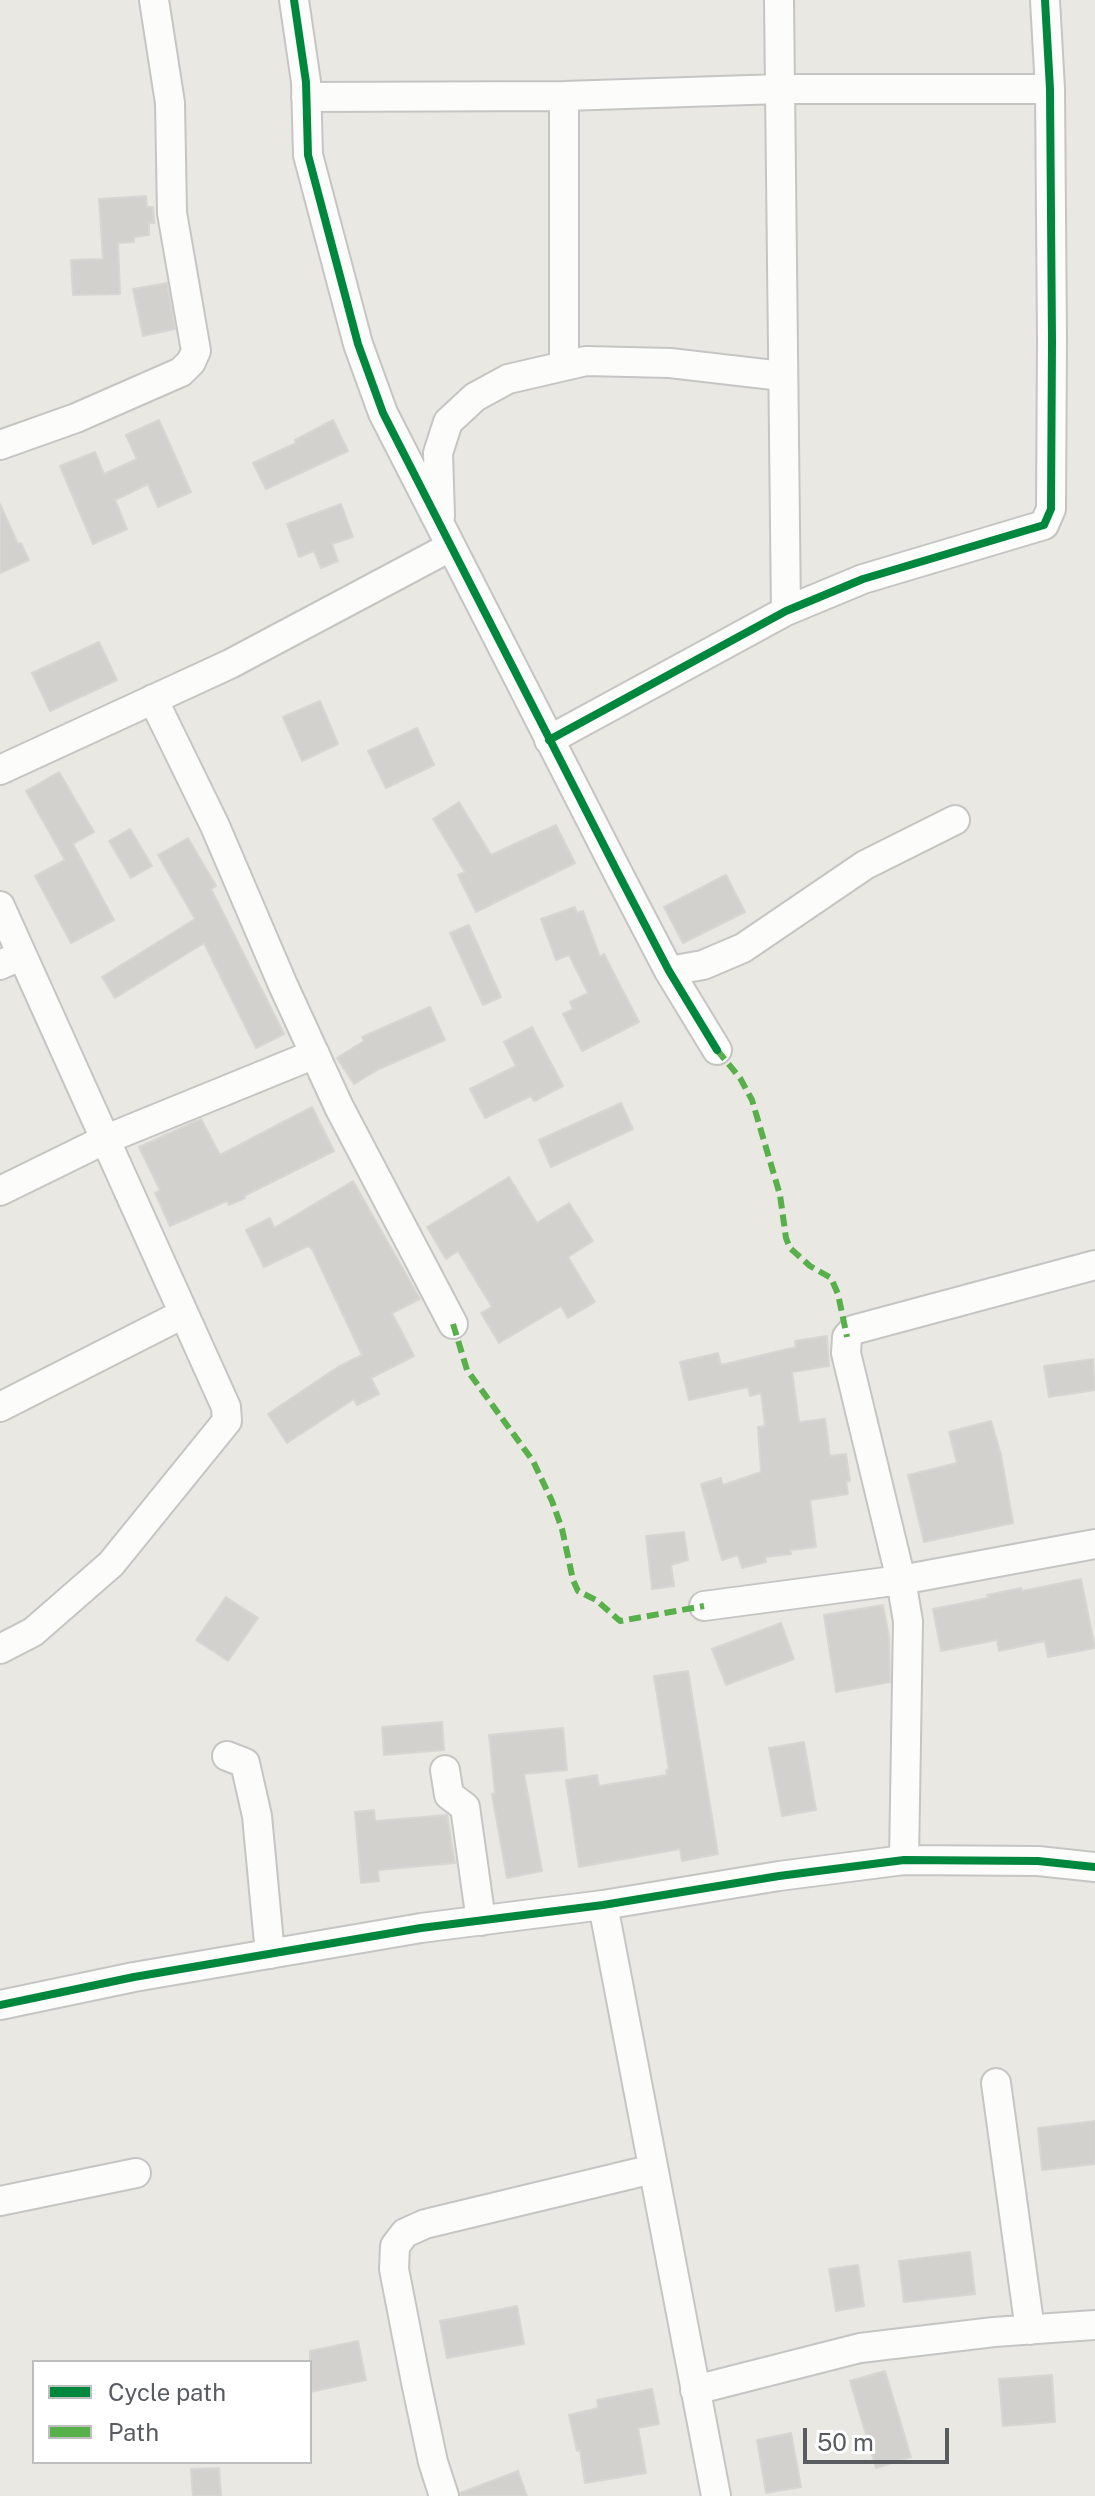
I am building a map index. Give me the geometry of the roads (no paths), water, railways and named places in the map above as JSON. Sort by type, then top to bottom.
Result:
[{"type":"street","points":[[2,436],[76,418],[181,372],[196,351],[172,213],[170,103],[154,0]]},
{"type":"street","points":[[294,0],[306,97],[308,155],[358,344],[383,413],[669,971],[717,1050]]},
{"type":"street","points":[[779,0],[786,611]]},
{"type":"street","points":[[549,740],[786,611],[863,579],[1044,525],[1051,509],[1052,327],[1050,89],[1045,0]]},
{"type":"street","points":[[306,97],[564,96],[780,89],[1050,89]]},
{"type":"street","points":[[564,96],[564,365]]},
{"type":"street","points":[[445,536],[438,453],[448,422],[475,397],[508,379],[586,361],[670,363],[782,376]]},
{"type":"street","points":[[0,770],[230,664],[445,536]]},
{"type":"street","points":[[153,699],[215,826],[339,1107],[453,1324]]},
{"type":"street","points":[[669,971],[703,965],[743,948],[865,865],[955,820]]},
{"type":"street","points":[[0,906],[11,960],[104,1140],[226,1407],[227,1421],[111,1564],[33,1632],[0,1649]]},
{"type":"street","points":[[0,1191],[104,1140],[315,1054]]},
{"type":"street","points":[[904,1860],[908,1621],[901,1580],[846,1353],[847,1337],[853,1330],[1095,1265]]},
{"type":"street","points":[[0,1407],[183,1314]]},
{"type":"street","points":[[704,1606],[901,1580],[1095,1544]]},
{"type":"street","points":[[227,1756],[245,1763],[257,1816],[270,1954]]},
{"type":"street","points":[[445,1770],[449,1795],[465,1807],[481,1921]]},
{"type":"street","points":[[0,2005],[134,1977],[270,1954],[779,1876],[904,1860],[1038,1861],[1095,1867]]},
{"type":"street","points":[[603,1905],[716,2496]]},
{"type":"street","points":[[996,2083],[1030,2330]]},
{"type":"street","points":[[444,2496],[433,2462],[410,2354],[394,2269],[395,2246],[405,2233],[425,2224],[653,2169]]},
{"type":"street","points":[[0,2201],[136,2173]]},
{"type":"street","points":[[695,2390],[860,2348],[1095,2325]]}]
